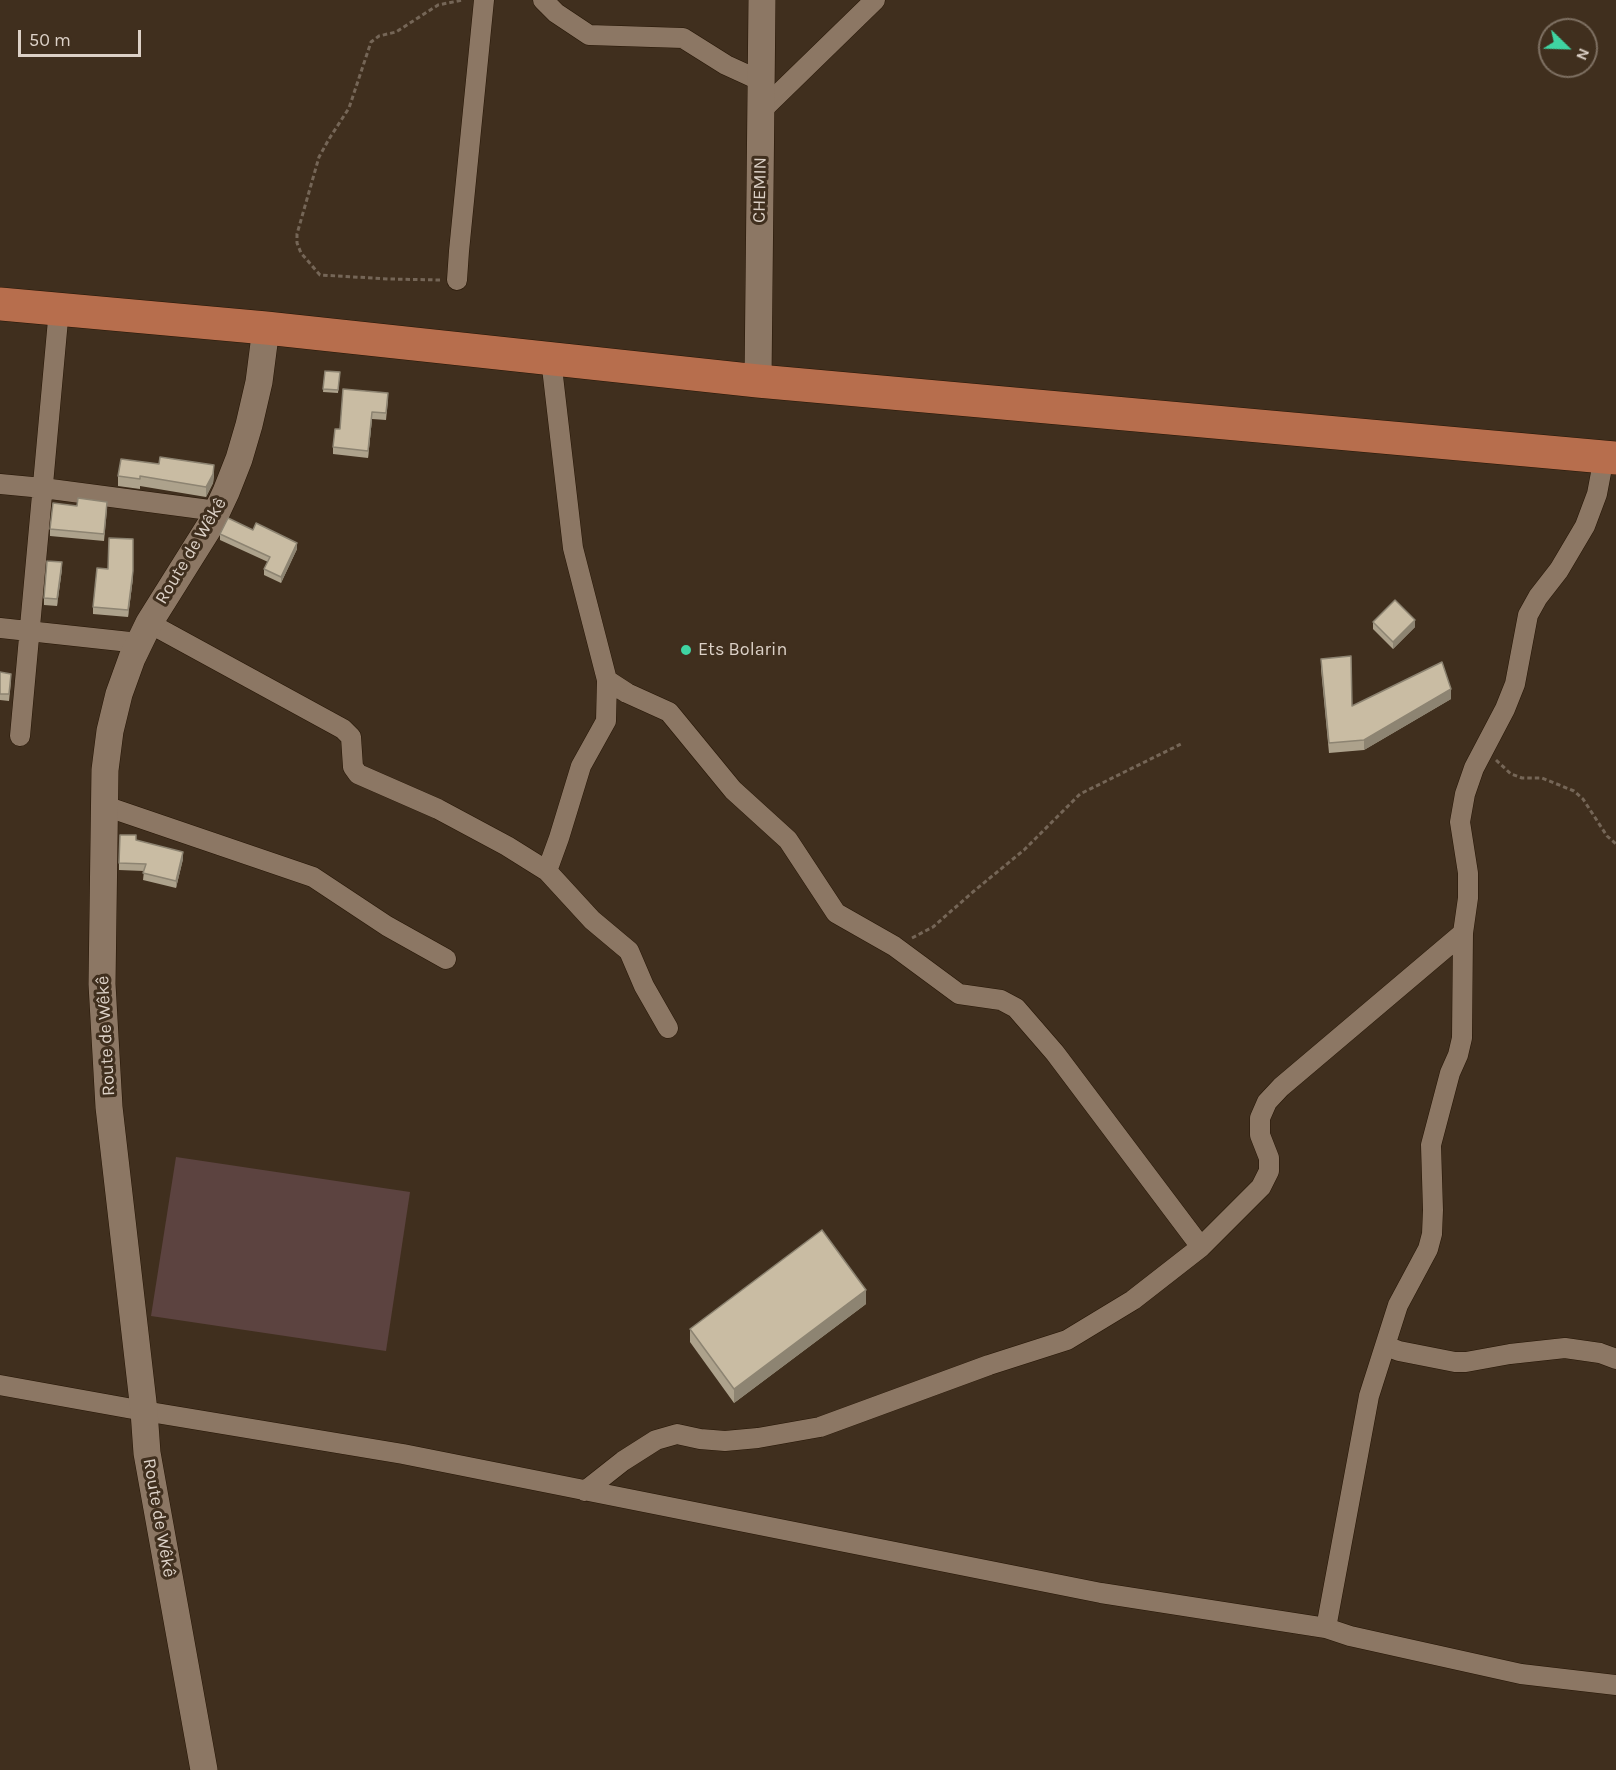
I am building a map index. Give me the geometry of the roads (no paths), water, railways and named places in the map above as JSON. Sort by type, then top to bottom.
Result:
[{"type":"highway","points":[[0,304],[266,328],[758,381],[1610,458]]},
{"type":"street","points":[[457,280],[484,0]]},
{"type":"street","points":[[543,0],[556,13],[589,35],[683,38],[726,65],[761,81]]},
{"type":"street","name":"CHEMIN","points":[[758,381],[762,0]]},
{"type":"street","points":[[760,112],[874,0]]},
{"type":"street","points":[[20,736],[59,309]]},
{"type":"street","name":"Route de Wêkê","points":[[204,1770],[147,1452],[109,1107],[102,984],[105,770],[110,731],[119,694],[144,633],[211,524],[231,481],[249,425],[259,382],[266,328]]},
{"type":"street","points":[[547,871],[560,838],[581,766],[606,722],[607,680],[573,548],[550,359]]},
{"type":"street","points":[[1326,1628],[1369,1396],[1398,1305],[1428,1249],[1432,1234],[1431,1145],[1462,1038],[1462,933],[1468,898],[1468,873],[1460,822],[1465,794],[1473,768],[1505,709],[1515,684],[1527,615],[1559,570],[1585,526],[1610,458]]},
{"type":"street","points":[[0,484],[217,510]]},
{"type":"street","points":[[0,628],[29,631],[144,633],[343,729],[351,737],[353,767],[358,774],[438,809],[507,846],[547,871],[592,920],[629,951],[644,986],[668,1028]]},
{"type":"street","points":[[607,680],[627,693],[669,712],[733,790],[788,840],[836,913],[894,946],[960,994],[1001,1000],[1016,1008],[1055,1053],[1201,1247]]},
{"type":"street","points":[[105,806],[313,877],[387,926],[446,959]]},
{"type":"street","points":[[585,1491],[623,1461],[656,1440],[676,1434],[725,1441],[758,1438],[820,1427],[989,1365],[1067,1340],[1134,1300],[1201,1247],[1261,1187],[1269,1171],[1269,1158],[1260,1135],[1260,1118],[1267,1102],[1462,933]]},
{"type":"street","points":[[1386,1346],[1399,1351],[1455,1362],[1565,1348],[1600,1353],[1616,1359]]},
{"type":"street","points":[[0,1385],[144,1412],[403,1454],[1101,1593],[1326,1628],[1350,1636],[1521,1674],[1616,1685]]},
{"type":"place","name":"Ets Bolarin","points":[[686,650]]}]
